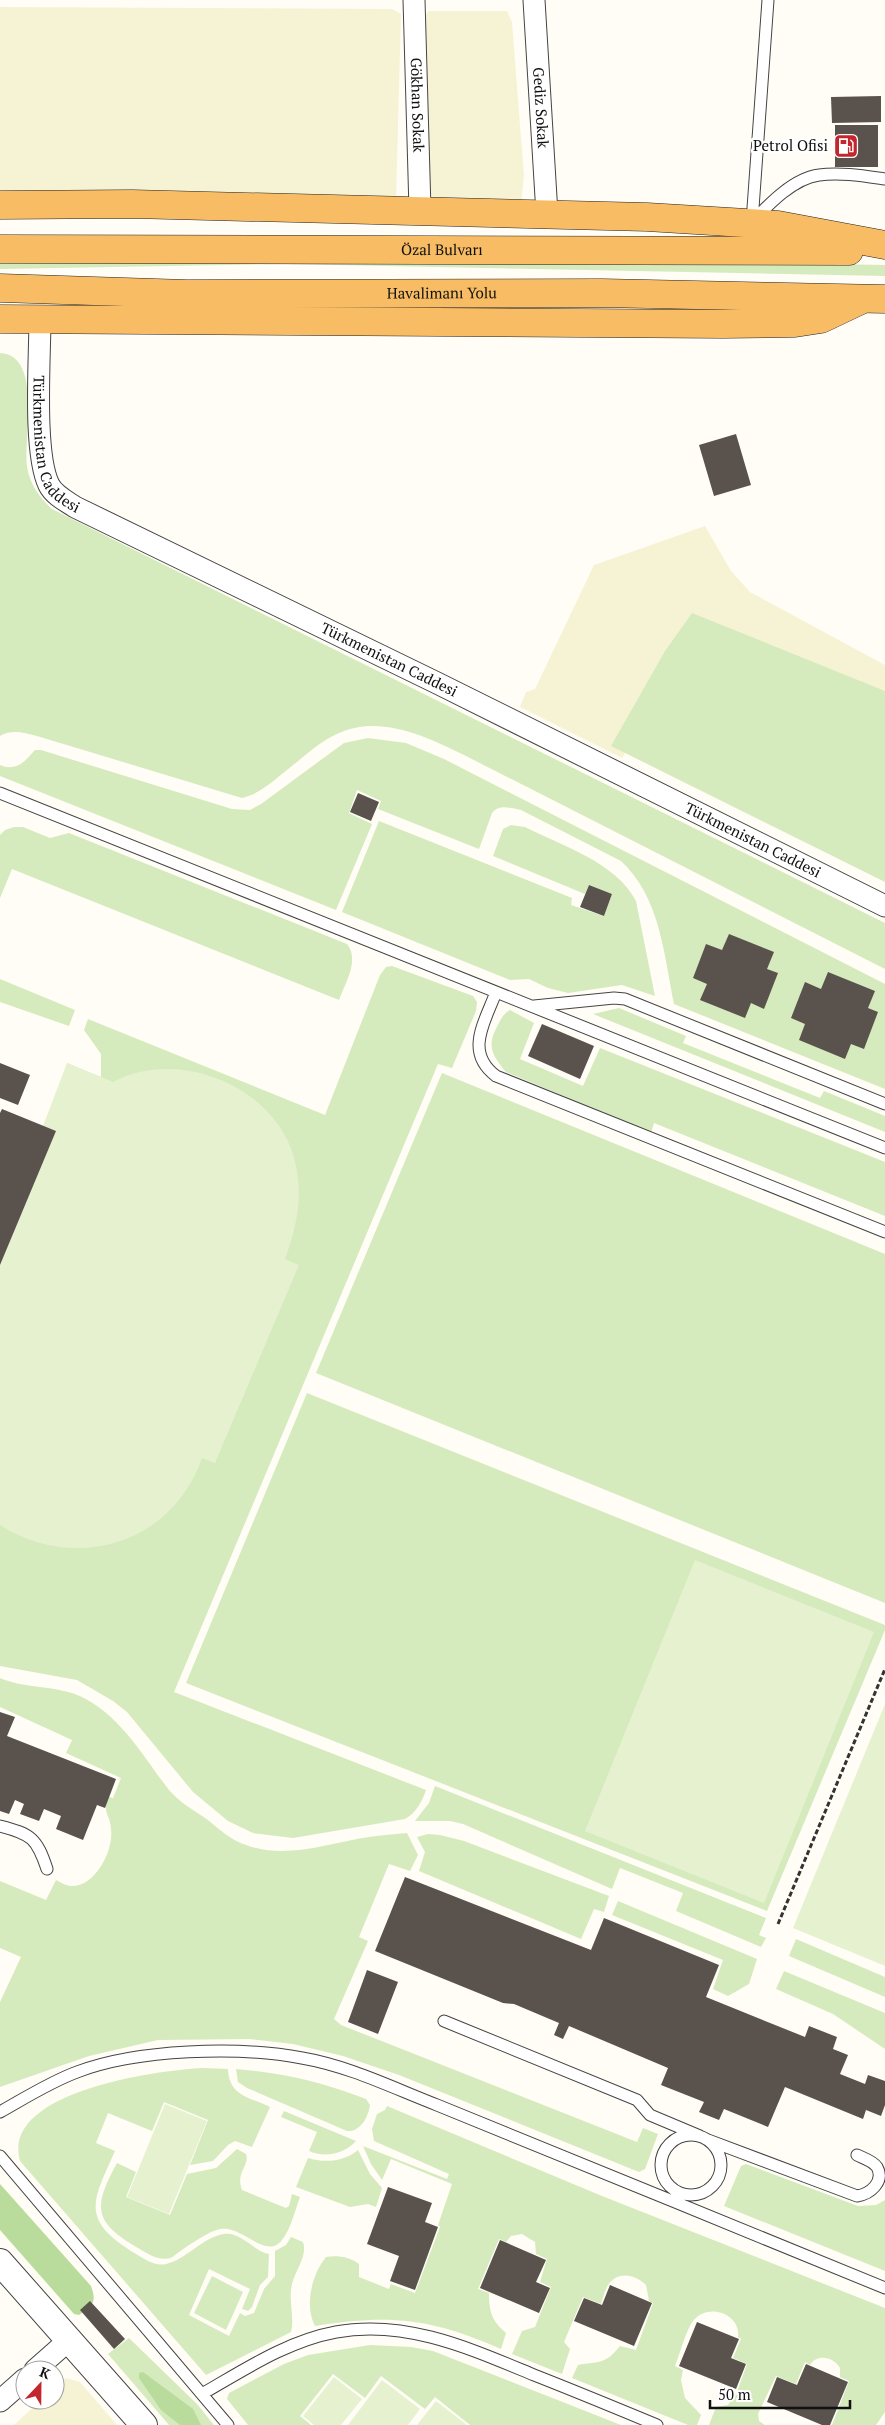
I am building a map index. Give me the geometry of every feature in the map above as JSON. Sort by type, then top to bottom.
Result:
[{"type":"highway","points":[[0,205],[132,204],[420,210],[752,222],[885,245]]},
{"type":"highway","name":"Özal Bulvarı","points":[[0,249],[885,251]]},
{"type":"highway","name":"Havalimanı Yolu","points":[[0,288],[187,294],[602,293],[874,299]]},
{"type":"highway","points":[[0,319],[572,324],[777,323],[821,319],[874,299]]},
{"type":"street","name":"Gökhan Sokak","points":[[414,0],[420,210]]},
{"type":"street","name":"Gediz Sokak","points":[[534,0],[547,214]]},
{"type":"street","name":"Türkmenistan Caddesi","points":[[40,318],[40,443],[49,485],[61,498],[75,507],[437,683],[885,906]]},
{"type":"street","points":[[0,2262],[144,2425]]},
{"type":"street","points":[[46,2360],[69,2340]]},
{"type":"street","points":[[0,2401],[15,2388]]},
{"type":"lane","points":[[752,222],[768,0]]},
{"type":"lane","points":[[752,222],[774,199],[793,186],[818,175],[885,179]]},
{"type":"lane","points":[[0,793],[885,1148]]},
{"type":"lane","points":[[496,992],[477,1048],[481,1060],[488,1070],[496,1076],[885,1232]]},
{"type":"lane","points":[[532,1007],[614,998],[625,999],[885,1104]]},
{"type":"lane","points":[[0,1826],[31,1838],[38,1843],[46,1869]]},
{"type":"lane","points":[[444,2021],[637,2100],[650,2115],[704,2138],[857,2196],[872,2192],[879,2182],[881,2174],[877,2166],[857,2155]]},
{"type":"lane","points":[[0,2112],[45,2087],[78,2072],[117,2062],[162,2055],[209,2053],[257,2052],[302,2058],[360,2074],[677,2198],[885,2288]]},
{"type":"lane","points":[[691,2135],[704,2138],[714,2146],[721,2162],[718,2178],[712,2186],[697,2194],[677,2198],[661,2173],[662,2154],[674,2140],[691,2135]]},
{"type":"lane","points":[[0,2156],[228,2425]]},
{"type":"lane","points":[[202,2394],[251,2366],[305,2340],[337,2332],[396,2330],[428,2335],[467,2347],[657,2425]]},
{"type":"path","points":[[778,1924],[885,1669]]},
{"type":"shaded area","points":[[0,7],[392,9],[401,14],[396,199],[0,195]]},
{"type":"shaded area","points":[[429,11],[507,11],[512,22],[524,176],[521,203],[425,201],[425,15]]},
{"type":"shaded area","points":[[705,526],[731,571],[750,592],[885,665],[885,698],[699,626],[622,758],[520,707],[526,692],[535,689],[594,565]]},
{"type":"shaded area","points":[[65,2379],[80,2382],[117,2425],[14,2425],[30,2410],[65,2410]]},
{"type":"green space","points":[[0,257],[600,260],[885,265],[885,276],[287,264],[0,269]]},
{"type":"green space","points":[[0,353],[13,357],[22,368],[28,400],[27,467],[30,480],[36,491],[52,509],[885,923],[885,969],[464,755],[406,731],[375,726],[359,727],[336,734],[314,748],[266,786],[242,798],[37,736],[14,732],[0,736]]},
{"type":"green space","points":[[692,613],[885,691],[885,882],[611,746],[665,651]]},
{"type":"green space","points":[[368,738],[406,743],[444,759],[885,984],[885,1089],[674,1004],[658,927],[652,909],[634,875],[621,861],[521,810],[505,807],[495,810],[492,813],[479,849],[378,809],[381,801],[357,790],[349,813],[372,824],[336,910],[0,776],[0,765],[6,767],[16,766],[35,750],[41,750],[232,809],[250,810],[344,743]]},
{"type":"green space","points":[[379,821],[572,898],[571,905],[604,916],[612,894],[589,885],[585,894],[493,856],[503,829],[511,825],[525,827],[571,848],[602,865],[627,887],[636,901],[655,996],[622,985],[568,993],[548,988],[529,979],[510,980],[342,912]]},
{"type":"green space","points":[[23,827],[50,838],[69,833],[347,944],[351,950],[352,964],[339,1000],[12,869],[0,898],[0,835],[5,830]]},
{"type":"green space","points":[[392,966],[473,996],[477,1002],[476,1011],[452,1068],[438,1064],[174,1692],[426,1790],[418,1807],[405,1819],[293,1838],[253,1833],[228,1821],[193,1792],[127,1712],[113,1701],[77,1680],[0,1666],[0,1265],[56,1131],[67,1063],[101,1077],[101,1054],[84,1030],[88,1019],[325,1115],[380,975],[386,967]]},
{"type":"green space","points":[[0,979],[75,1010],[69,1026],[0,1002]]},
{"type":"green space","points":[[619,1008],[686,1036],[683,1043],[820,1098],[824,1091],[885,1116],[885,1132],[593,1014]]},
{"type":"green space","points":[[510,1010],[534,1023],[520,1059],[583,1086],[600,1048],[885,1162],[885,1216],[654,1123],[651,1133],[506,1072],[494,1055],[492,1039],[500,1021]]},
{"type":"green space","points":[[67,1063],[113,1082],[138,1072],[166,1069],[193,1072],[220,1080],[245,1093],[267,1111],[283,1133],[294,1158],[299,1197],[296,1222],[285,1259],[299,1265],[215,1463],[202,1458],[188,1488],[168,1512],[145,1530],[118,1542],[89,1548],[59,1547],[29,1539],[0,1525],[0,1265],[56,1131],[43,1126]]},
{"type":"green space","points":[[442,1073],[885,1254],[885,1603],[316,1373]]},
{"type":"green space","points":[[307,1393],[885,1625],[885,1630],[767,1911],[186,1683]]},
{"type":"green space","points":[[695,1560],[874,1632],[764,1903],[585,1831]]},
{"type":"green space","points":[[0,1678],[23,1685],[57,1689],[80,1696],[91,1702],[114,1720],[134,1742],[173,1794],[226,1834],[246,1845],[276,1851],[292,1851],[369,1837],[407,1833],[418,1855],[410,1871],[389,1864],[359,1937],[368,1941],[334,2019],[341,2025],[637,2142],[643,2128],[658,2134],[645,2169],[639,2172],[399,2075],[343,2056],[293,2044],[249,2039],[158,2040],[89,2056],[0,2087],[0,2002],[21,1957],[0,1948],[0,1881],[46,1900],[56,1880],[70,1886],[79,1885],[87,1881],[95,1874],[106,1857],[111,1838],[111,1829],[106,1811],[107,1796],[113,1798],[121,1778],[66,1753],[72,1740],[0,1707]]},
{"type":"green space","points":[[885,1704],[885,1966],[793,1928]]},
{"type":"green space","points":[[435,1786],[766,1918],[759,1935],[766,1938],[761,1947],[676,1911],[683,1893],[620,1868],[612,1889],[463,1824],[450,1821],[415,1821],[429,1803]]},
{"type":"green space","points":[[428,1834],[464,1841],[609,1896],[604,1912],[594,1909],[581,1939],[419,1871],[425,1852],[417,1837]]},
{"type":"green space","points":[[618,1901],[757,1959],[749,1984],[728,1996],[713,1989],[723,1960],[612,1915]]},
{"type":"green space","points":[[796,1939],[885,1977],[885,1997],[789,1956]]},
{"type":"green space","points":[[784,1971],[885,2013],[885,2049],[833,2014],[776,1989]]},
{"type":"green space","points":[[202,2068],[228,2069],[229,2078],[236,2090],[248,2098],[270,2107],[252,2147],[235,2141],[228,2145],[213,2161],[190,2165],[208,2120],[164,2102],[152,2131],[108,2113],[96,2143],[115,2151],[101,2182],[96,2207],[98,2218],[104,2228],[115,2239],[139,2256],[157,2264],[166,2264],[181,2258],[209,2239],[224,2234],[236,2236],[269,2254],[268,2277],[260,2285],[252,2307],[248,2311],[242,2309],[250,2289],[209,2269],[189,2315],[229,2336],[240,2313],[245,2316],[254,2313],[264,2289],[275,2276],[275,2251],[286,2245],[291,2237],[303,2242],[303,2258],[291,2290],[291,2332],[206,2375],[20,2161],[20,2137],[35,2117],[59,2101],[89,2089],[122,2080],[154,2073]]},
{"type":"green space","points":[[236,2069],[302,2079],[350,2093],[366,2099],[370,2105],[368,2114],[360,2126],[352,2131],[347,2131],[247,2088],[238,2082]]},
{"type":"green space","points":[[165,2104],[207,2121],[169,2214],[127,2197]]},
{"type":"green space","points":[[387,2106],[602,2196],[885,2308],[885,2412],[876,2425],[832,2425],[849,2381],[840,2377],[840,2368],[834,2361],[821,2358],[813,2361],[810,2365],[805,2362],[796,2384],[776,2376],[758,2414],[759,2421],[765,2425],[709,2425],[716,2407],[728,2405],[737,2392],[747,2364],[733,2358],[741,2339],[738,2337],[738,2329],[734,2322],[722,2313],[715,2312],[699,2315],[690,2325],[675,2366],[683,2370],[681,2380],[685,2398],[701,2415],[697,2425],[688,2425],[572,2378],[578,2365],[606,2359],[620,2346],[636,2350],[653,2303],[649,2301],[646,2285],[637,2279],[627,2276],[617,2277],[612,2280],[607,2287],[601,2304],[583,2297],[564,2342],[570,2349],[562,2374],[512,2354],[522,2331],[535,2327],[551,2287],[540,2282],[547,2259],[536,2254],[535,2242],[522,2234],[511,2236],[506,2242],[499,2239],[478,2289],[489,2293],[492,2316],[506,2333],[501,2349],[453,2331],[410,2321],[366,2320],[315,2326],[310,2309],[311,2290],[317,2272],[326,2257],[339,2256],[348,2258],[359,2264],[359,2277],[389,2289],[391,2284],[415,2293],[440,2227],[438,2225],[452,2184],[391,2159],[382,2180],[371,2164],[363,2146],[447,2179],[449,2174],[374,2141],[372,2129],[377,2114],[385,2110]]},
{"type":"green space","points":[[284,2111],[356,2141],[346,2149],[334,2154],[321,2154],[309,2151],[317,2132],[281,2117]]},
{"type":"green space","points":[[237,2149],[246,2154],[247,2158],[240,2178],[242,2190],[286,2208],[289,2206],[292,2194],[300,2197],[288,2230],[282,2240],[276,2245],[269,2247],[261,2245],[237,2232],[229,2229],[220,2229],[201,2237],[171,2258],[162,2259],[149,2255],[123,2239],[105,2221],[101,2202],[109,2178],[117,2163],[136,2172],[126,2197],[170,2215],[187,2174],[216,2168]]},
{"type":"green space","points":[[358,2150],[370,2174],[382,2188],[376,2207],[368,2204],[350,2207],[296,2187],[308,2158],[321,2161],[334,2160],[347,2157]]},
{"type":"green space","points":[[746,2164],[858,2206],[876,2205],[885,2200],[885,2271],[724,2206],[741,2166]]},
{"type":"green space","points":[[0,2184],[91,2286],[94,2300],[88,2309],[79,2315],[74,2314],[0,2230]]},
{"type":"green space","points":[[212,2276],[243,2292],[226,2330],[194,2313]]},
{"type":"green space","points":[[129,2338],[197,2404],[214,2425],[169,2425],[108,2354]]},
{"type":"green space","points":[[370,2345],[411,2347],[433,2351],[621,2425],[470,2425],[435,2397],[425,2409],[381,2376],[365,2398],[333,2374],[300,2416],[311,2425],[248,2425],[227,2399],[229,2393],[284,2364],[308,2355]]},
{"type":"green space","points":[[143,2372],[193,2409],[201,2425],[180,2425],[161,2410],[139,2378],[139,2373]]},
{"type":"green space","points":[[334,2377],[362,2399],[341,2425],[314,2425],[303,2416]]},
{"type":"green space","points":[[382,2380],[420,2409],[408,2425],[348,2425]]},
{"type":"green space","points":[[436,2401],[467,2425],[417,2425]]},
{"type":"building","points":[[881,96],[881,122],[832,123],[831,97]]},
{"type":"building","points":[[835,125],[878,125],[878,167],[835,167]]},
{"type":"building","points":[[736,434],[751,485],[714,496],[699,445]]},
{"type":"building","points":[[358,793],[379,802],[371,821],[350,812]]},
{"type":"building","points":[[589,885],[612,894],[604,916],[580,907]]},
{"type":"building","points":[[729,934],[774,952],[767,969],[778,973],[764,1009],[751,1003],[745,1018],[700,1000],[707,984],[693,978],[706,944],[722,950]]},
{"type":"building","points":[[828,972],[875,991],[868,1008],[878,1012],[864,1049],[851,1044],[845,1059],[799,1040],[805,1024],[791,1018],[805,982],[821,989]]},
{"type":"building","points":[[542,1024],[594,1046],[580,1079],[528,1056]]},
{"type":"building","points":[[0,1063],[30,1075],[18,1105],[0,1098]]},
{"type":"building","points":[[2,1109],[56,1131],[0,1265],[0,1113]]},
{"type":"building","points":[[0,1712],[15,1717],[7,1736],[116,1779],[105,1808],[97,1805],[83,1840],[56,1829],[61,1816],[44,1809],[39,1821],[20,1814],[24,1804],[15,1800],[9,1814],[0,1811]]},
{"type":"building","points":[[405,1877],[591,1950],[604,1918],[719,1965],[706,1997],[805,2037],[809,2026],[837,2037],[833,2049],[848,2055],[840,2074],[865,2084],[868,2075],[885,2081],[885,2105],[881,2116],[866,2110],[863,2119],[785,2087],[768,2127],[724,2109],[719,2120],[699,2112],[704,2102],[661,2085],[668,2068],[569,2026],[563,2039],[554,2035],[559,2023],[514,2004],[503,2003],[375,1951]]},
{"type":"building","points":[[367,1970],[398,1982],[378,2034],[348,2022]]},
{"type":"building","points":[[388,2187],[432,2203],[425,2222],[438,2227],[415,2290],[390,2281],[399,2256],[367,2244]]},
{"type":"building","points":[[500,2240],[546,2260],[536,2282],[550,2288],[539,2313],[480,2288]]},
{"type":"building","points":[[610,2285],[652,2303],[634,2346],[574,2321],[584,2298],[602,2305]]},
{"type":"building","points":[[90,2301],[125,2339],[114,2349],[80,2310]]},
{"type":"building","points":[[697,2322],[739,2339],[731,2358],[746,2364],[736,2389],[679,2366]]},
{"type":"building","points":[[806,2364],[848,2382],[830,2425],[822,2425],[767,2402],[777,2377],[797,2385]]},
{"type":"place","name":"Petrol Ofisi","points":[[846,146]]}]
